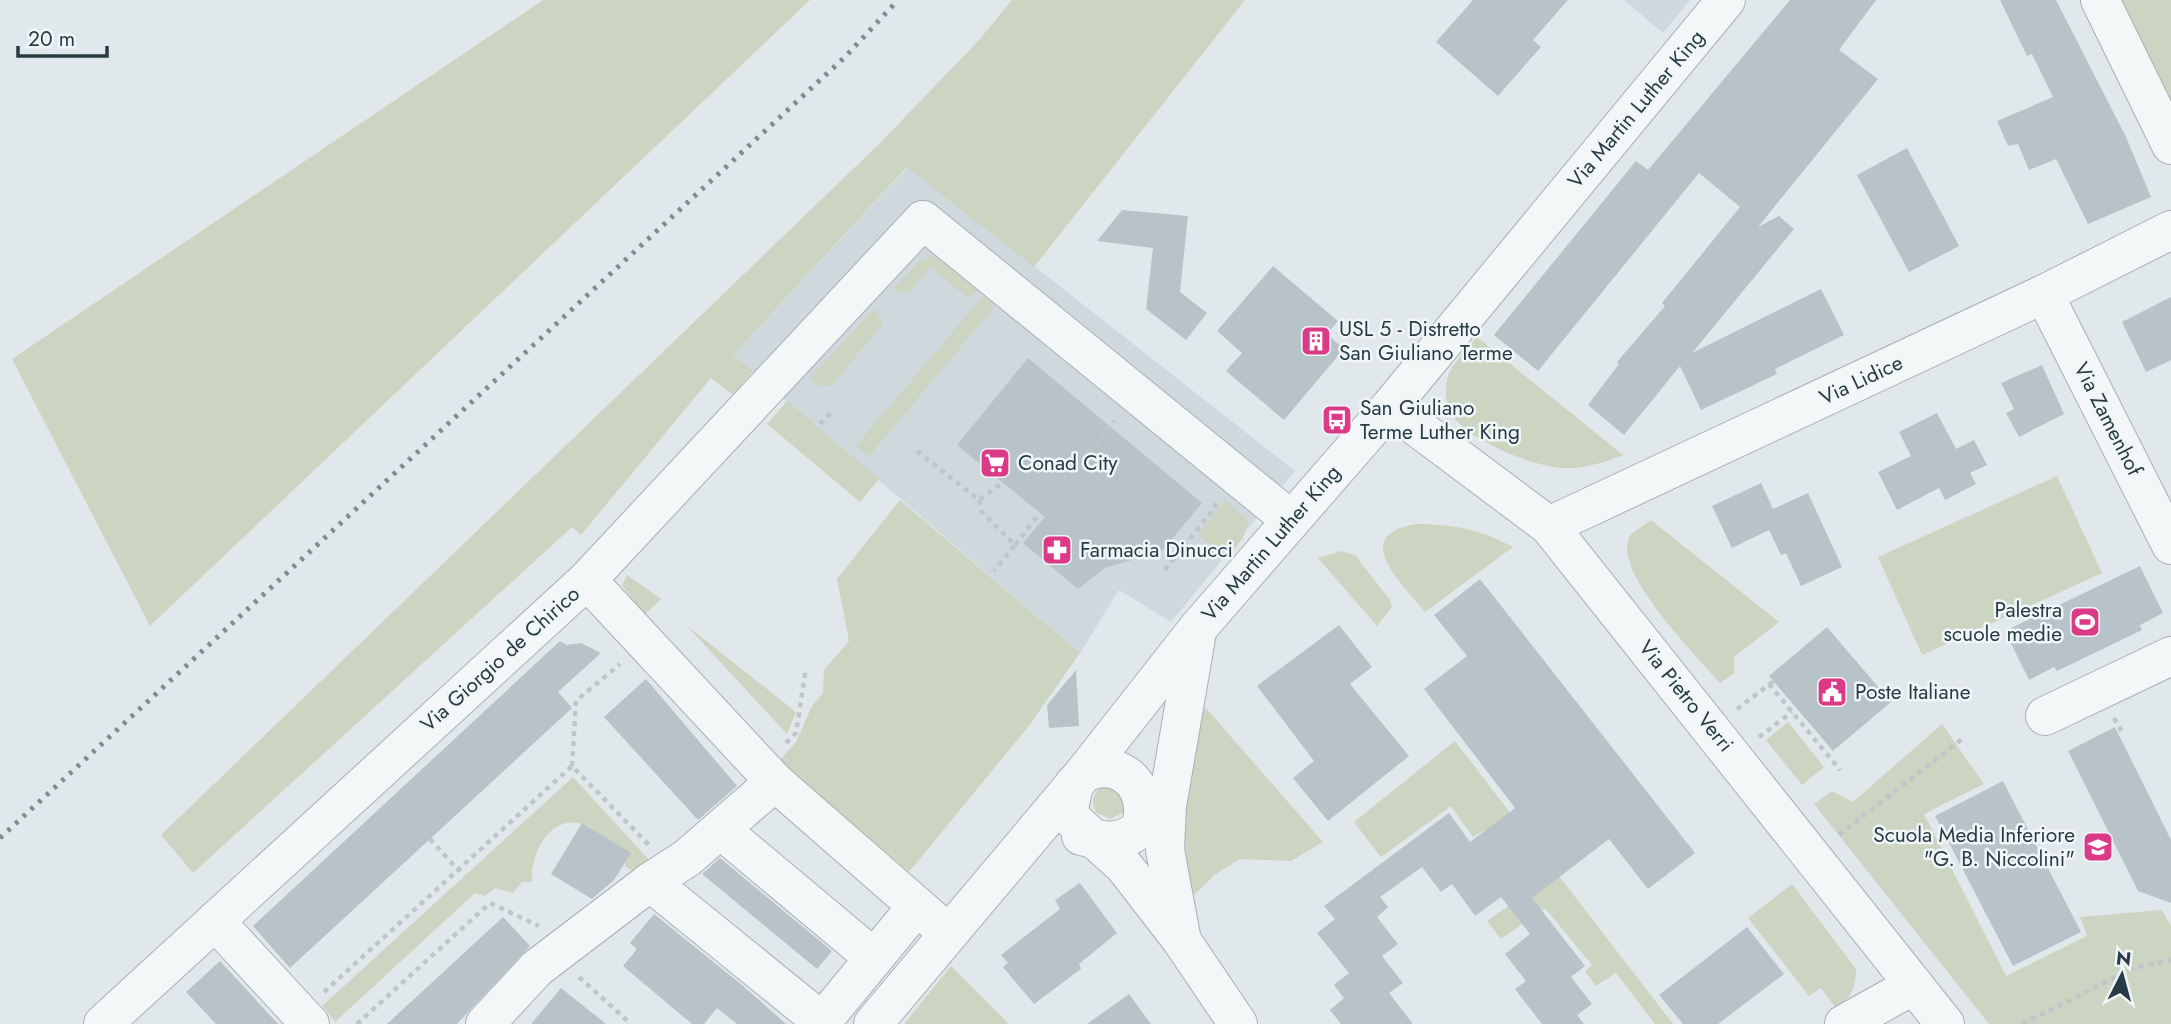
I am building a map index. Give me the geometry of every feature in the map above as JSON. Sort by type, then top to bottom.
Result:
[{"type":"street","name":"Via Martin Luther King","points":[[873,1024],[1079,778],[1198,628],[1390,407],[1726,0]]},
{"type":"street","points":[[2100,0],[2171,145]]},
{"type":"street","points":[[587,580],[923,220],[1292,520]]},
{"type":"street","name":"Via Lidice","points":[[1549,526],[2044,294],[2171,230]]},
{"type":"street","name":"Via Zamenhof","points":[[2044,294],[2171,545]]},
{"type":"street","name":"Via Pietro Verri","points":[[1390,407],[1549,526],[1945,1024]]},
{"type":"street","name":"Via Giorgio de Chirico","points":[[103,1024],[587,580],[768,775],[948,933]]},
{"type":"street","points":[[1182,941],[1165,850],[1171,770],[1198,628]]},
{"type":"street","points":[[2045,716],[2171,656]]},
{"type":"street","points":[[1030,835],[1068,834],[1093,839],[1111,843],[1139,830],[1144,814],[1142,794],[1125,775],[1107,768],[1079,778],[1069,809],[1080,828],[1093,839],[1124,866],[1182,941],[1238,1024]]},
{"type":"street","points":[[485,1024],[537,968],[650,881],[703,845],[768,775]]},
{"type":"street","points":[[1144,814],[1165,850]]},
{"type":"street","points":[[703,845],[874,958]]},
{"type":"street","points":[[650,881],[822,1023],[917,906]]},
{"type":"street","points":[[215,921],[305,1019]]},
{"type":"street","points":[[1844,1024],[1914,985]]},
{"type":"path","points":[[820,424],[833,411]]},
{"type":"path","points":[[1104,412],[1125,429]]},
{"type":"path","points":[[1082,461],[1115,421]]},
{"type":"path","points":[[917,451],[979,500],[982,512],[1015,545]]},
{"type":"path","points":[[979,500],[1002,482]]},
{"type":"path","points":[[1165,570],[1216,506],[1206,498]]},
{"type":"path","points":[[994,571],[1039,514]]},
{"type":"path","points":[[305,1019],[572,766],[576,701],[644,644]]},
{"type":"path","points":[[768,775],[796,733],[806,668]]},
{"type":"path","points":[[1734,712],[1771,683],[1840,770]]},
{"type":"path","points":[[1756,740],[1792,712]]},
{"type":"path","points":[[1834,839],[1962,739]]},
{"type":"path","points":[[572,766],[655,852],[703,845]]},
{"type":"path","points":[[430,839],[460,872]]},
{"type":"path","points":[[357,1024],[491,903],[563,949],[624,1022],[631,1024]]},
{"type":"path","points":[[2022,1024],[2134,968],[2171,960]]},
{"type":"shaded area","points":[[1624,0],[1690,0],[1663,33]]},
{"type":"shaded area","points":[[908,167],[1295,471],[1171,622],[1119,590],[1080,653],[733,355]]},
{"type":"green space","points":[[543,0],[810,0],[150,626],[12,359]]},
{"type":"green space","points":[[1012,0],[1245,0],[1034,267],[907,167],[733,355],[753,371],[733,395],[711,378],[581,535],[572,527],[193,873],[161,835],[879,144],[980,39]]},
{"type":"green space","points":[[2100,0],[2171,0],[2171,145]]},
{"type":"green space","points":[[932,256],[977,291],[969,299],[930,267],[908,293],[893,290],[920,260]]},
{"type":"green space","points":[[983,296],[995,306],[869,456],[856,446]]},
{"type":"green space","points":[[875,308],[883,324],[831,386],[817,385],[810,378]]},
{"type":"green space","points":[[1477,337],[1623,455],[1584,467],[1557,467],[1523,459],[1472,434],[1451,413],[1446,390],[1453,366]]},
{"type":"green space","points":[[787,401],[879,479],[860,502],[767,424]]},
{"type":"green space","points":[[2057,476],[2102,573],[1922,655],[1878,557]]},
{"type":"green space","points":[[900,500],[1080,653],[1028,727],[909,872],[779,761],[796,742],[812,706],[823,693],[824,670],[849,641],[837,579]]},
{"type":"green space","points":[[1226,500],[1249,523],[1243,538],[1227,558],[1198,535]]},
{"type":"green space","points":[[1651,520],[1779,622],[1734,657],[1734,673],[1720,683],[1659,612],[1633,570],[1627,551],[1630,536]]},
{"type":"green space","points":[[1416,524],[1466,529],[1513,547],[1425,612],[1395,575],[1383,549],[1386,538],[1396,530]]},
{"type":"green space","points":[[1341,551],[1355,555],[1390,600],[1392,607],[1377,626],[1318,558]]},
{"type":"green space","points":[[627,575],[661,599],[644,615],[622,585]]},
{"type":"green space","points":[[686,625],[796,712],[787,734]]},
{"type":"green space","points":[[1205,707],[1323,842],[1291,861],[1240,859],[1216,874],[1194,895],[1186,848],[1186,801],[1193,753]]},
{"type":"green space","points":[[1788,722],[1824,767],[1802,785],[1766,740]]},
{"type":"green space","points":[[1942,724],[1984,784],[1924,814],[2006,976],[2087,936],[2080,917],[2162,910],[2171,926],[2171,1024],[1989,1024],[1814,804],[1832,791],[1853,802]]},
{"type":"green space","points":[[1455,741],[1673,1024],[1655,1024],[1616,973],[1596,986],[1585,971],[1592,965],[1545,908],[1501,939],[1487,921],[1531,890],[1485,830],[1473,837],[1451,806],[1381,857],[1354,822]]},
{"type":"green space","points":[[573,777],[650,861],[645,879],[625,866],[625,860],[588,826],[563,824],[553,829],[539,847],[532,871],[532,882],[522,882],[513,893],[495,888],[485,896],[475,893],[335,1022],[322,1006]]},
{"type":"green space","points":[[1103,786],[1122,789],[1124,812],[1110,819],[1096,812],[1094,804],[1095,794]]},
{"type":"green space","points":[[1792,884],[1856,969],[1852,992],[1836,1008],[1821,988],[1809,996],[1748,918]]},
{"type":"green space","points":[[951,966],[1007,1022],[1008,1024],[904,1024]]},
{"type":"building","points":[[1473,0],[1568,0],[1533,40],[1541,47],[1498,96],[1436,42]]},
{"type":"building","points":[[1790,0],[1876,0],[1839,50],[1878,79],[1758,227],[1779,216],[1794,229],[1692,353],[1821,289],[1844,335],[1775,369],[1777,374],[1701,410],[1680,366],[1624,435],[1588,405],[1619,364],[1617,362],[1665,306],[1662,303],[1740,207],[1699,173],[1538,371],[1494,335],[1636,161],[1648,170]]},
{"type":"building","points":[[2000,0],[2056,0],[2126,137],[2151,197],[2088,224],[2056,159],[2029,170],[2018,144],[2008,146],[1997,121],[2053,97],[2032,54],[2027,56]]},
{"type":"building","points":[[1907,148],[1959,246],[1909,272],[1857,175]]},
{"type":"building","points":[[1122,210],[1188,216],[1180,292],[1207,313],[1186,340],[1146,309],[1153,248],[1097,241]]},
{"type":"building","name":"USL 5 - Distretto San Giuliano Terme","points":[[1273,266],[1338,321],[1327,334],[1344,349],[1284,420],[1226,371],[1242,353],[1217,331]]},
{"type":"building","points":[[2171,297],[2171,360],[2146,372],[2122,322]]},
{"type":"building","points":[[1028,358],[1202,503],[1162,551],[1105,568],[1078,589],[1023,543],[1045,517],[957,445]]},
{"type":"building","points":[[2042,365],[2064,414],[2019,437],[2006,413],[2014,409],[2001,383]]},
{"type":"building","points":[[1937,413],[1956,449],[1974,440],[1987,465],[1970,473],[1976,484],[1945,500],[1939,488],[1897,510],[1878,472],[1911,456],[1899,432]]},
{"type":"building","points":[[1761,483],[1773,509],[1808,493],[1842,567],[1801,586],[1786,553],[1781,555],[1769,530],[1732,548],[1712,506]]},
{"type":"building","name":"Palestra scuole medie","points":[[2140,566],[2163,613],[2140,625],[2142,630],[2057,671],[2054,667],[2029,680],[2005,631]]},
{"type":"building","points":[[1480,579],[1695,853],[1648,889],[1609,839],[1532,898],[1585,966],[1571,977],[1592,1004],[1577,1015],[1584,1024],[1542,1024],[1515,989],[1526,981],[1505,954],[1530,934],[1501,897],[1475,916],[1452,884],[1441,892],[1422,867],[1380,897],[1388,907],[1377,917],[1398,944],[1382,956],[1403,983],[1389,993],[1413,1024],[1341,1024],[1330,1010],[1344,998],[1334,985],[1349,973],[1317,933],[1335,919],[1324,906],[1449,813],[1470,842],[1515,808],[1424,689],[1467,656],[1434,615]]},
{"type":"building","points":[[1339,625],[1372,667],[1350,684],[1409,756],[1328,821],[1293,778],[1314,761],[1257,686]]},
{"type":"building","name":"Poste Italiane","points":[[1827,627],[1891,702],[1833,751],[1769,676]]},
{"type":"building","points":[[560,641],[567,645],[581,643],[601,653],[558,692],[572,708],[290,968],[253,926]]},
{"type":"building","points":[[1076,670],[1079,726],[1049,728],[1047,705]]},
{"type":"building","points":[[646,679],[737,786],[698,820],[604,717]]},
{"type":"building","points":[[2115,727],[2171,840],[2171,903],[2138,891],[2068,751]]},
{"type":"building","points":[[2003,781],[2081,932],[2013,966],[1935,816]]},
{"type":"building","points":[[582,823],[631,853],[614,880],[592,899],[551,874]]},
{"type":"building","points":[[720,858],[832,951],[817,969],[702,874]]},
{"type":"building","points":[[1080,883],[1117,933],[1079,964],[1081,969],[1034,1004],[1003,967],[1008,963],[1001,955],[1060,909],[1055,900]]},
{"type":"building","points":[[654,914],[786,1024],[737,1024],[717,1008],[704,1024],[692,1024],[623,966],[637,949],[630,943]]},
{"type":"building","points":[[503,917],[530,946],[457,1024],[387,1024]]},
{"type":"building","points":[[1747,927],[1784,974],[1718,1024],[1683,1024],[1659,995]]},
{"type":"building","points":[[220,961],[278,1024],[216,1024],[186,992]]},
{"type":"building","points":[[561,988],[606,1024],[531,1024]]},
{"type":"building","points":[[1129,994],[1151,1024],[1087,1024]]},
{"type":"railway","points":[[0,838],[845,57],[898,0]]},
{"type":"place","name":"USL 5 - Distretto San Giuliano Terme","points":[[1316,341]]},
{"type":"place","name":"San Giuliano Terme Luther King","points":[[1337,420]]},
{"type":"place","name":"Conad City","points":[[995,463]]},
{"type":"place","name":"Farmacia Dinucci","points":[[1057,550]]},
{"type":"place","name":"Palestra scuole medie","points":[[2085,622]]},
{"type":"place","name":"Poste Italiane","points":[[1832,692]]},
{"type":"place","name":"Scuola Media Inferiore \"G. B. Niccolini\"","points":[[2098,847]]}]
